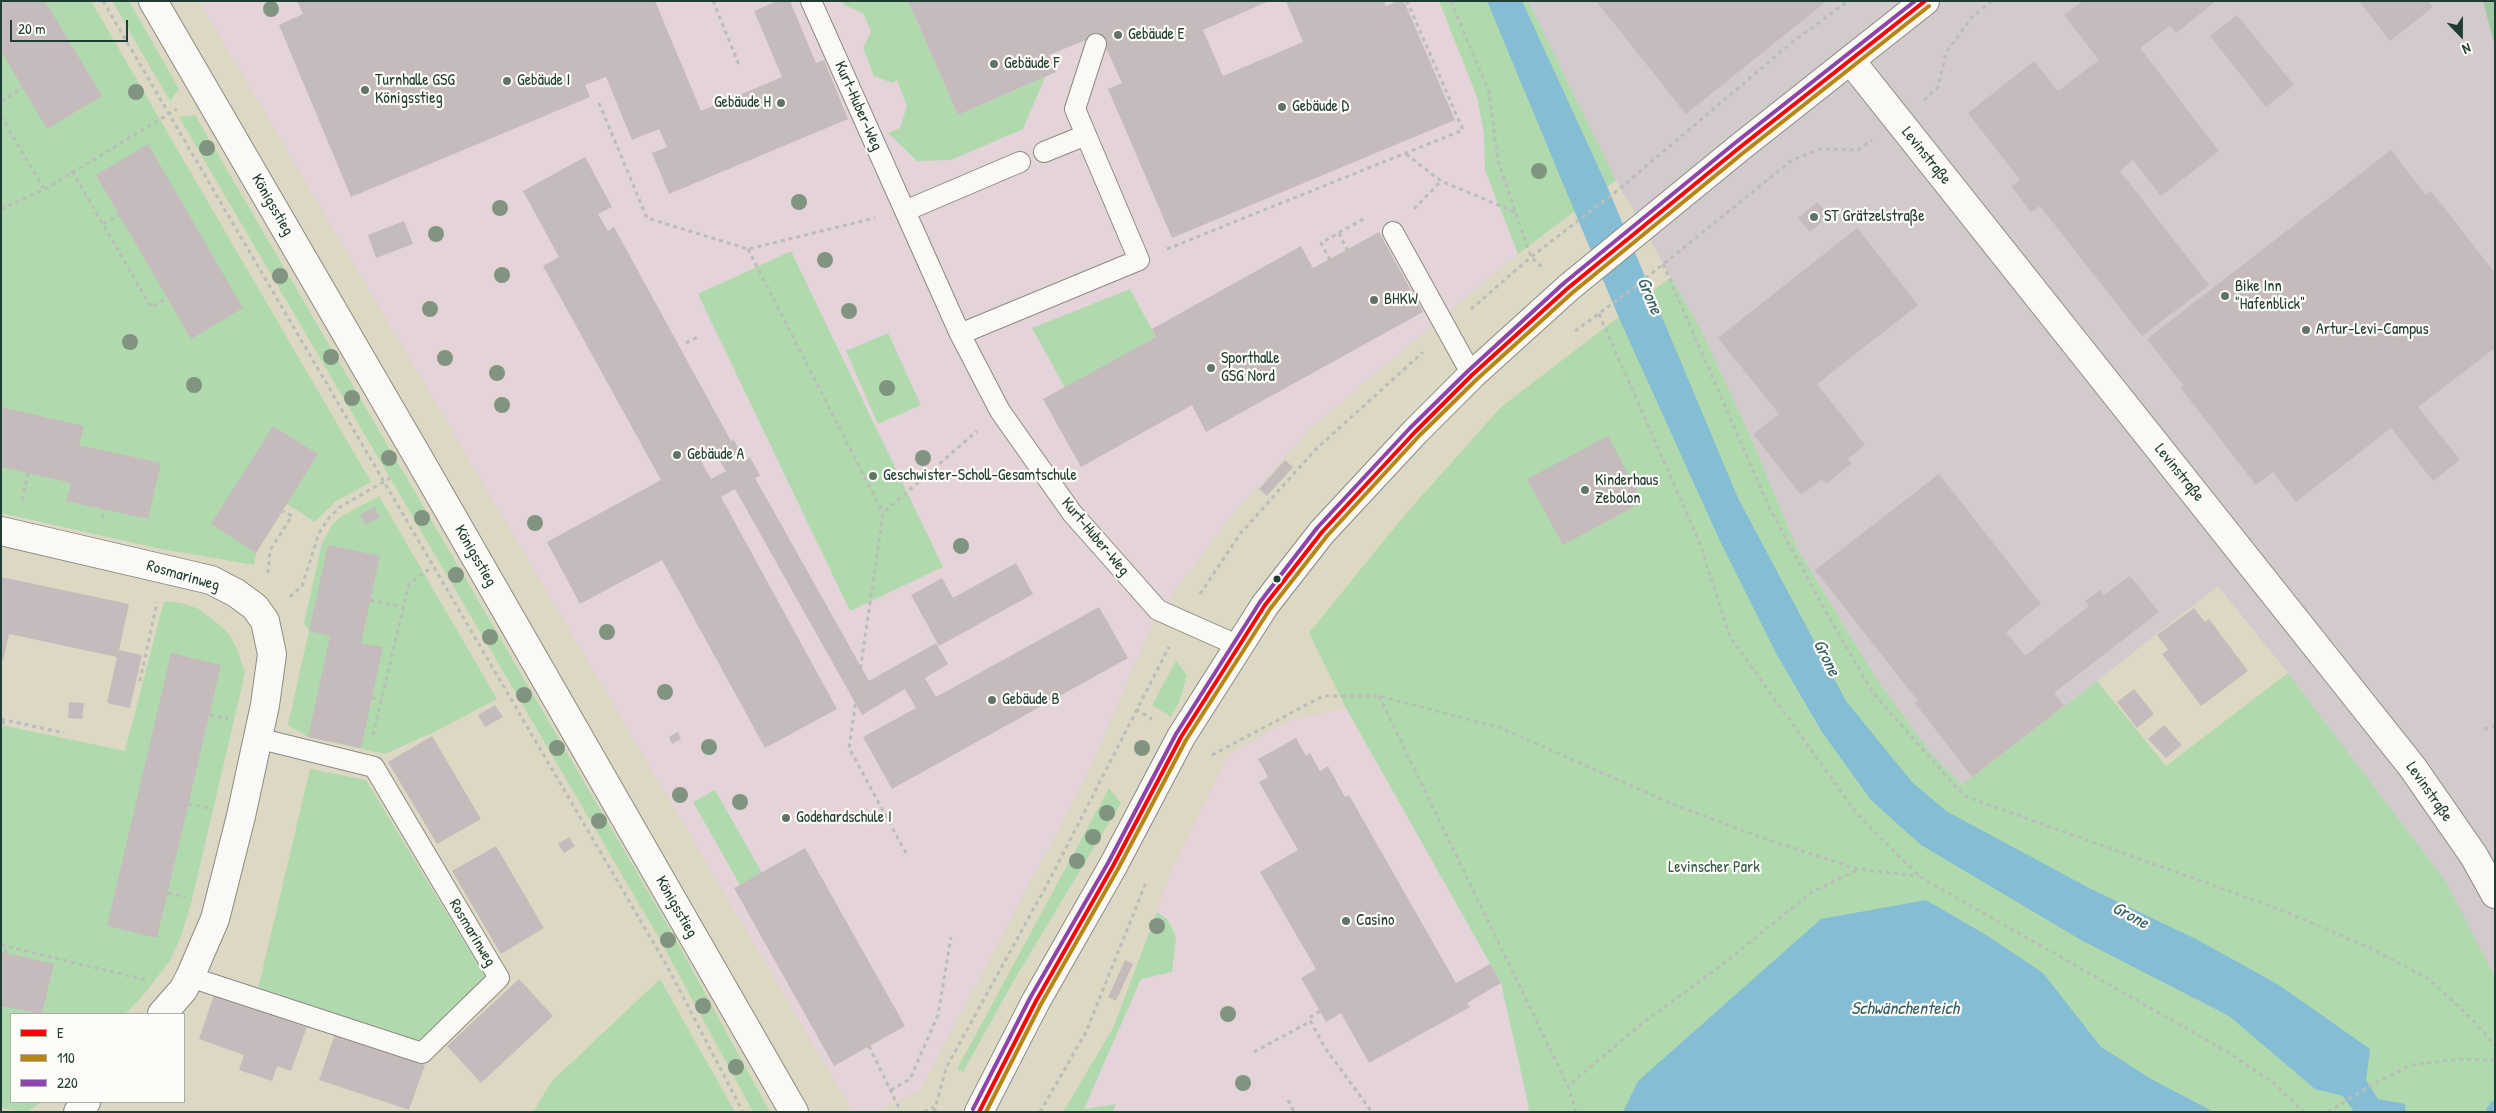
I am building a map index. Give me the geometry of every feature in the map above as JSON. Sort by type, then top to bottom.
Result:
[{"type":"street","name":"Königsstieg","points":[[153,1],[418,457],[794,1112]]},
{"type":"street","points":[[980,1112],[1036,1002],[1113,866],[1171,754],[1265,605],[1322,532],[1415,432],[1472,375],[1573,284],[1636,230],[1926,1]]},
{"type":"street","name":"Levinstraße","points":[[1851,61],[2413,768],[2474,856],[2495,894]]},
{"type":"street","name":"Rosmarinweg","points":[[1,532],[212,580],[236,593],[255,608],[265,621]]},
{"type":"street","points":[[163,1013],[187,983],[215,918],[241,816],[258,738],[272,654],[265,621]]},
{"type":"lane","name":"Kurt-Huber-Weg","points":[[811,1],[960,334],[1000,411],[1072,513],[1158,610],[1239,646]]},
{"type":"lane","points":[[960,334],[1138,260],[1075,109],[1096,44]]},
{"type":"lane","points":[[1044,152],[1086,135]]},
{"type":"lane","points":[[905,211],[1020,162]]},
{"type":"lane","points":[[1393,232],[1472,375]]},
{"type":"lane","name":"Rosmarinweg","points":[[187,983],[422,1053],[498,978],[374,767],[258,738]]},
{"type":"path","points":[[103,1],[432,567],[667,966],[743,1112]]},
{"type":"path","points":[[713,1],[739,64]]},
{"type":"path","points":[[1138,260],[1463,130],[1407,1]]},
{"type":"path","points":[[1451,1],[1489,92],[1498,161],[1531,258],[1573,284],[1600,314],[1699,541],[1730,637],[1857,814],[1920,877],[2226,1051],[2275,1084],[2304,1112]]},
{"type":"path","points":[[934,1112],[946,1068],[1049,881],[1136,708],[1183,620],[1240,534],[1314,451],[1448,330],[1531,258],[1570,230],[1790,44],[1848,1]]},
{"type":"path","points":[[1569,335],[1600,314],[1792,160],[1820,149],[1858,150],[1899,122],[1938,88],[1946,53],[1971,18],[1992,1]]},
{"type":"path","points":[[1,101],[23,88]]},
{"type":"path","points":[[599,102],[647,218],[748,249],[905,211]]},
{"type":"path","points":[[1,209],[45,189],[169,114]]},
{"type":"path","points":[[1,116],[45,189]]},
{"type":"path","points":[[1406,154],[1441,181],[1516,213]]},
{"type":"path","points":[[72,171],[151,307],[167,298]]},
{"type":"path","points":[[1393,232],[1441,181]]},
{"type":"path","points":[[103,224],[119,215]]},
{"type":"path","points":[[1330,260],[1321,243],[1367,217]]},
{"type":"path","points":[[1339,233],[1347,250]]},
{"type":"path","points":[[748,249],[883,513],[849,748],[906,853]]},
{"type":"path","points":[[1663,264],[1770,509],[1826,612],[1873,693],[1964,796],[2279,909],[2370,948],[2429,979],[2472,1019],[2495,1045]]},
{"type":"path","points":[[686,343],[698,336]]},
{"type":"path","points":[[883,513],[1000,411]]},
{"type":"path","points":[[265,621],[302,586],[319,533],[327,520],[340,507],[383,483],[418,457]]},
{"type":"path","points":[[265,621],[270,550],[292,516],[283,511]]},
{"type":"path","points":[[372,736],[409,584],[432,567]]},
{"type":"path","points":[[140,680],[164,569]]},
{"type":"path","points":[[370,600],[403,607]]},
{"type":"path","points":[[1215,748],[1210,756],[1323,696],[1379,696],[1501,728],[1670,803],[1757,836],[1857,870],[1920,877]]},
{"type":"path","points":[[1379,696],[1568,1086],[1576,1112]]},
{"type":"path","points":[[372,698],[381,700]]},
{"type":"path","points":[[1,719],[64,733]]},
{"type":"path","points":[[1,723],[12,721]]},
{"type":"path","points":[[2484,729],[2495,726]]},
{"type":"path","points":[[1568,1086],[1640,1025],[1723,964],[1812,892],[1857,870]]},
{"type":"path","points":[[1040,1112],[1086,1032],[1150,875]]},
{"type":"path","points":[[891,1090],[910,1079],[938,1015],[951,937]]},
{"type":"path","points":[[1,945],[187,983]]},
{"type":"path","points":[[5,953],[7,946]]},
{"type":"path","points":[[1320,1012],[1309,1018],[1311,1022],[1325,1048],[1372,1112]]},
{"type":"path","points":[[1254,1052],[1311,1022]]},
{"type":"path","points":[[869,1046],[902,1112]]},
{"type":"path","points":[[2328,1112],[2371,1085],[2411,1065],[2458,1059],[2495,1060]]},
{"type":"path","points":[[1288,1100],[1294,1112]]},
{"type":"path","points":[[924,1112],[935,1107]]},
{"type":"shaded area","name":"Geschwister-Scholl-Gesamtschule","points":[[199,1],[1439,1],[1477,97],[1484,133],[1485,170],[1518,254],[1311,428],[1225,524],[1155,619],[1085,779],[920,1091],[873,1112],[853,1112]]},
{"type":"shaded area","points":[[1528,1],[2495,1],[2495,977],[2445,882],[2288,673],[2218,586],[1963,786],[1930,752],[1878,681],[1797,548],[1750,435],[1701,330],[1616,180]]},
{"type":"shaded area","points":[[1346,708],[1501,983],[1529,1108],[1526,1112],[1063,1112],[1113,1028],[1172,870],[1228,755],[1291,720]]},
{"type":"green space","points":[[1,1],[91,1],[371,482],[336,501],[315,522],[287,504],[256,553],[254,565],[156,548],[1,513]]},
{"type":"green space","points":[[112,1],[129,1],[179,89],[170,101]]},
{"type":"green space","points":[[842,1],[908,1],[958,115],[1045,77],[1023,129],[951,160],[917,161],[888,133],[900,128],[907,106],[897,80],[892,83],[874,76],[863,48],[871,32],[863,13],[844,5]]},
{"type":"green space","points":[[1439,1],[1528,1],[1616,180],[1518,254],[1485,170],[1484,133],[1477,97]]},
{"type":"green space","points":[[2483,1],[2495,1],[2495,47]]},
{"type":"green space","points":[[195,115],[671,931],[770,1112],[753,1112],[659,938],[179,117]]},
{"type":"green space","points":[[791,251],[943,567],[850,611],[698,294]]},
{"type":"green space","name":"Levinscher Park","points":[[1671,277],[1701,330],[1750,435],[1797,548],[1878,681],[1930,752],[1962,785],[2097,681],[2166,766],[2288,673],[2446,882],[2495,977],[2495,1112],[1526,1112],[1529,1108],[1501,983],[1346,708],[1309,633],[1403,517],[1501,407]]},
{"type":"green space","points":[[1130,289],[1156,337],[1065,388],[1032,328]]},
{"type":"green space","points":[[888,333],[921,405],[878,424],[846,351]]},
{"type":"green space","points":[[379,496],[497,699],[436,731],[385,754],[308,737],[288,725],[309,631],[304,623],[322,543],[332,525],[342,516]]},
{"type":"green space","points":[[164,601],[181,603],[199,609],[229,634],[237,649],[245,673],[191,904],[181,936],[171,959],[146,992],[126,1013],[10,1013],[10,1103],[40,1103],[26,1112],[1,1108],[1,725],[125,751]]},
{"type":"green space","points":[[1176,661],[1187,675],[1179,702],[1171,717],[1152,705]]},
{"type":"green space","points":[[310,769],[366,780],[486,978],[417,1042],[258,989]]},
{"type":"green space","points":[[1109,788],[1121,803],[1017,975],[963,1072],[957,1069]]},
{"type":"green space","points":[[715,790],[762,873],[740,885],[693,802]]},
{"type":"green space","points":[[1157,912],[1168,920],[1176,937],[1172,972],[1141,979],[1084,1109],[1116,1104],[1113,1112],[1063,1112],[1113,1028]]},
{"type":"green space","points":[[660,979],[735,1112],[533,1112],[552,1081]]},
{"type":"water","name":"Grone","points":[[1487,1],[1522,1],[1607,186],[1738,498],[1846,701],[1912,782],[1946,811],[2091,889],[2198,940],[2279,985],[2370,1049],[2366,1080],[2378,1099],[2405,1104],[2406,1112],[2354,1112],[2343,1096],[2315,1089],[2229,1016],[2081,940],[1921,845],[1871,800],[1822,732],[1777,655],[1720,541],[1619,318]]},
{"type":"water","name":"Schwänchenteich","points":[[1926,900],[1986,935],[2043,973],[2101,1047],[2151,1079],[2214,1112],[1623,1112],[1638,1081],[1821,919]]},
{"type":"building","points":[[1,1],[45,1],[102,96],[47,129],[1,51]]},
{"type":"building","points":[[297,1],[655,1],[701,111],[782,77],[754,11],[777,1],[790,1],[816,63],[824,60],[848,119],[669,194],[652,153],[667,147],[659,129],[632,140],[606,77],[585,85],[590,97],[351,197],[279,25],[303,14]]},
{"type":"building","name":"Gebäude D","points":[[908,1],[1269,1],[1203,30],[1223,76],[1303,42],[1286,1],[1384,1],[1386,6],[1397,1],[1404,1],[1455,120],[1172,238],[1108,89],[1122,83],[1106,48],[1086,40],[1049,55],[1056,72],[958,115]]},
{"type":"building","points":[[1596,1],[1827,1],[1686,114]]},
{"type":"building","points":[[2083,1],[2216,1],[2176,33],[2170,26],[2140,48],[2219,151],[2161,196],[2133,160],[2120,171],[2209,285],[2142,336],[2040,206],[2031,212],[2011,186],[2020,180],[1968,113],[2034,61],[2058,91],[2099,60],[2064,15]]},
{"type":"building","points":[[2359,1],[2428,1],[2433,7],[2390,41]]},
{"type":"building","points":[[2237,15],[2294,85],[2266,107],[2210,36]]},
{"type":"building","points":[[148,144],[243,308],[191,339],[96,175]]},
{"type":"building","points":[[2391,150],[2426,195],[2431,191],[2495,273],[2495,303],[2493,305],[2495,307],[2495,348],[2418,407],[2460,460],[2433,481],[2391,428],[2296,502],[2273,472],[2256,485],[2180,387],[2183,385],[2147,339]]},
{"type":"building","name":"Gebäude A","points":[[585,157],[612,207],[598,214],[608,231],[614,227],[731,441],[734,440],[745,461],[750,457],[760,476],[755,478],[869,681],[936,643],[948,664],[925,678],[936,697],[1099,607],[1128,658],[892,789],[863,737],[916,708],[905,689],[862,715],[735,489],[721,497],[837,709],[765,748],[662,560],[580,604],[547,542],[661,480],[543,266],[559,257],[523,191]],"holes":[[[714,451],[726,471],[711,479],[700,459]]]},
{"type":"building","name":"ST Grätzelstraße","points":[[1817,202],[1829,216],[1810,232],[1798,218]]},
{"type":"building","points":[[404,221],[413,244],[376,258],[368,235]]},
{"type":"building","points":[[1857,228],[1918,305],[1817,384],[1865,445],[1848,459],[1852,463],[1826,484],[1822,479],[1801,495],[1753,434],[1779,414],[1718,338]]},
{"type":"building","name":"Sporthalle GSG Nord","points":[[1379,232],[1423,312],[1206,432],[1192,405],[1081,467],[1043,399],[1156,337],[1152,329],[1301,246],[1313,268]]},
{"type":"building","points":[[1,407],[84,426],[79,445],[161,463],[148,519],[66,501],[71,483],[1,467]]},
{"type":"building","points":[[273,426],[318,454],[256,553],[211,524]]},
{"type":"building","name":"Kinderhaus Zebolon","points":[[1608,436],[1643,502],[1563,545],[1527,479]]},
{"type":"building","points":[[1285,460],[1293,467],[1267,496],[1259,489]]},
{"type":"building","points":[[1939,474],[2041,604],[2006,632],[2025,656],[2089,606],[2085,601],[2100,590],[2104,595],[2130,576],[2159,612],[2054,693],[2064,706],[1972,777],[1915,703],[1918,701],[1815,570]]},
{"type":"building","points":[[375,507],[380,517],[365,525],[360,514]]},
{"type":"building","points":[[328,545],[380,556],[361,643],[383,647],[361,748],[308,737],[330,636],[309,631]]},
{"type":"building","points":[[1016,563],[1033,594],[939,646],[911,595],[942,578],[953,598]]},
{"type":"building","points":[[1,577],[129,604],[119,650],[142,655],[130,708],[107,703],[117,657],[9,634],[3,661],[1,660]]},
{"type":"building","points":[[2194,608],[2205,622],[2209,619],[2248,671],[2201,706],[2162,654],[2168,650],[2157,635]]},
{"type":"building","points":[[171,653],[221,665],[157,938],[107,926]]},
{"type":"building","points":[[2134,689],[2154,714],[2137,728],[2117,702]]},
{"type":"building","points":[[69,702],[84,703],[82,719],[68,718]]},
{"type":"building","points":[[495,705],[503,717],[485,727],[478,715]]},
{"type":"building","points":[[2164,725],[2182,745],[2166,758],[2148,739]]},
{"type":"building","points":[[678,732],[681,739],[672,744],[669,737]]},
{"type":"building","points":[[432,736],[481,819],[437,844],[388,762]]},
{"type":"building","name":"Casino","points":[[1296,738],[1306,756],[1310,753],[1320,771],[1328,766],[1345,797],[1349,795],[1456,983],[1490,964],[1501,983],[1467,1003],[1470,1007],[1369,1063],[1341,1013],[1326,1022],[1301,978],[1316,969],[1260,872],[1298,850],[1259,782],[1268,777],[1258,759]]},
{"type":"building","points":[[569,837],[575,846],[564,853],[558,844]]},
{"type":"building","points":[[496,846],[544,928],[501,954],[452,871]]},
{"type":"building","points":[[805,848],[905,1026],[834,1066],[734,888]]},
{"type":"building","points":[[1,952],[54,964],[42,1013],[1,1006]]},
{"type":"building","points":[[1125,960],[1133,964],[1116,1001],[1108,997]]},
{"type":"building","points":[[519,979],[553,1016],[481,1083],[447,1046]]},
{"type":"building","points":[[214,995],[307,1027],[291,1071],[277,1066],[272,1081],[239,1070],[244,1055],[199,1039]]},
{"type":"building","points":[[335,1034],[425,1065],[409,1110],[319,1080]]},
{"type":"waterway","points":[[2491,1112],[2495,1106]]},
{"type":"transit line","name":"220","points":[[973,1109],[1030,998],[1108,863],[1176,734],[1260,602],[1317,528],[1410,428],[1468,371],[1564,283],[1735,143],[1915,1]]},
{"type":"transit line","name":"E","points":[[979,1112],[1036,1001],[1113,866],[1181,737],[1265,605],[1322,532],[1415,432],[1472,375],[1568,288],[1739,148],[1925,1]]},
{"type":"transit line","name":"110","points":[[986,1112],[1041,1004],[1118,869],[1186,740],[1270,609],[1327,536],[1419,436],[1476,380],[1572,293],[1743,153],[1929,6]]},
{"type":"place","name":"Gebäude E","points":[[1118,35]]},
{"type":"place","name":"Gebäude F","points":[[994,64]]},
{"type":"place","name":"Gebäude I","points":[[507,81]]},
{"type":"place","name":"Turnhalle GSG Königsstieg","points":[[365,90]]},
{"type":"place","name":"Gebäude H","points":[[781,103]]},
{"type":"place","name":"Gebäude D","points":[[1282,107]]},
{"type":"place","name":"ST Grätzelstraße","points":[[1814,217]]},
{"type":"place","name":"Bike Inn \"Hafenblick\"","points":[[2225,296]]},
{"type":"place","name":"BHKW","points":[[1374,300]]},
{"type":"place","name":"Artur-Levi-Campus","points":[[2306,330]]},
{"type":"place","name":"Sporthalle GSG Nord","points":[[1211,368]]},
{"type":"place","name":"Gebäude A","points":[[677,455]]},
{"type":"place","name":"Geschwister-Scholl-Gesamtschule","points":[[873,476]]},
{"type":"place","name":"Kinderhaus Zebolon","points":[[1585,490]]},
{"type":"place","name":"Gebäude B","points":[[992,700]]},
{"type":"place","name":"Godehardschule I","points":[[786,818]]},
{"type":"place","name":"Casino","points":[[1346,921]]}]
